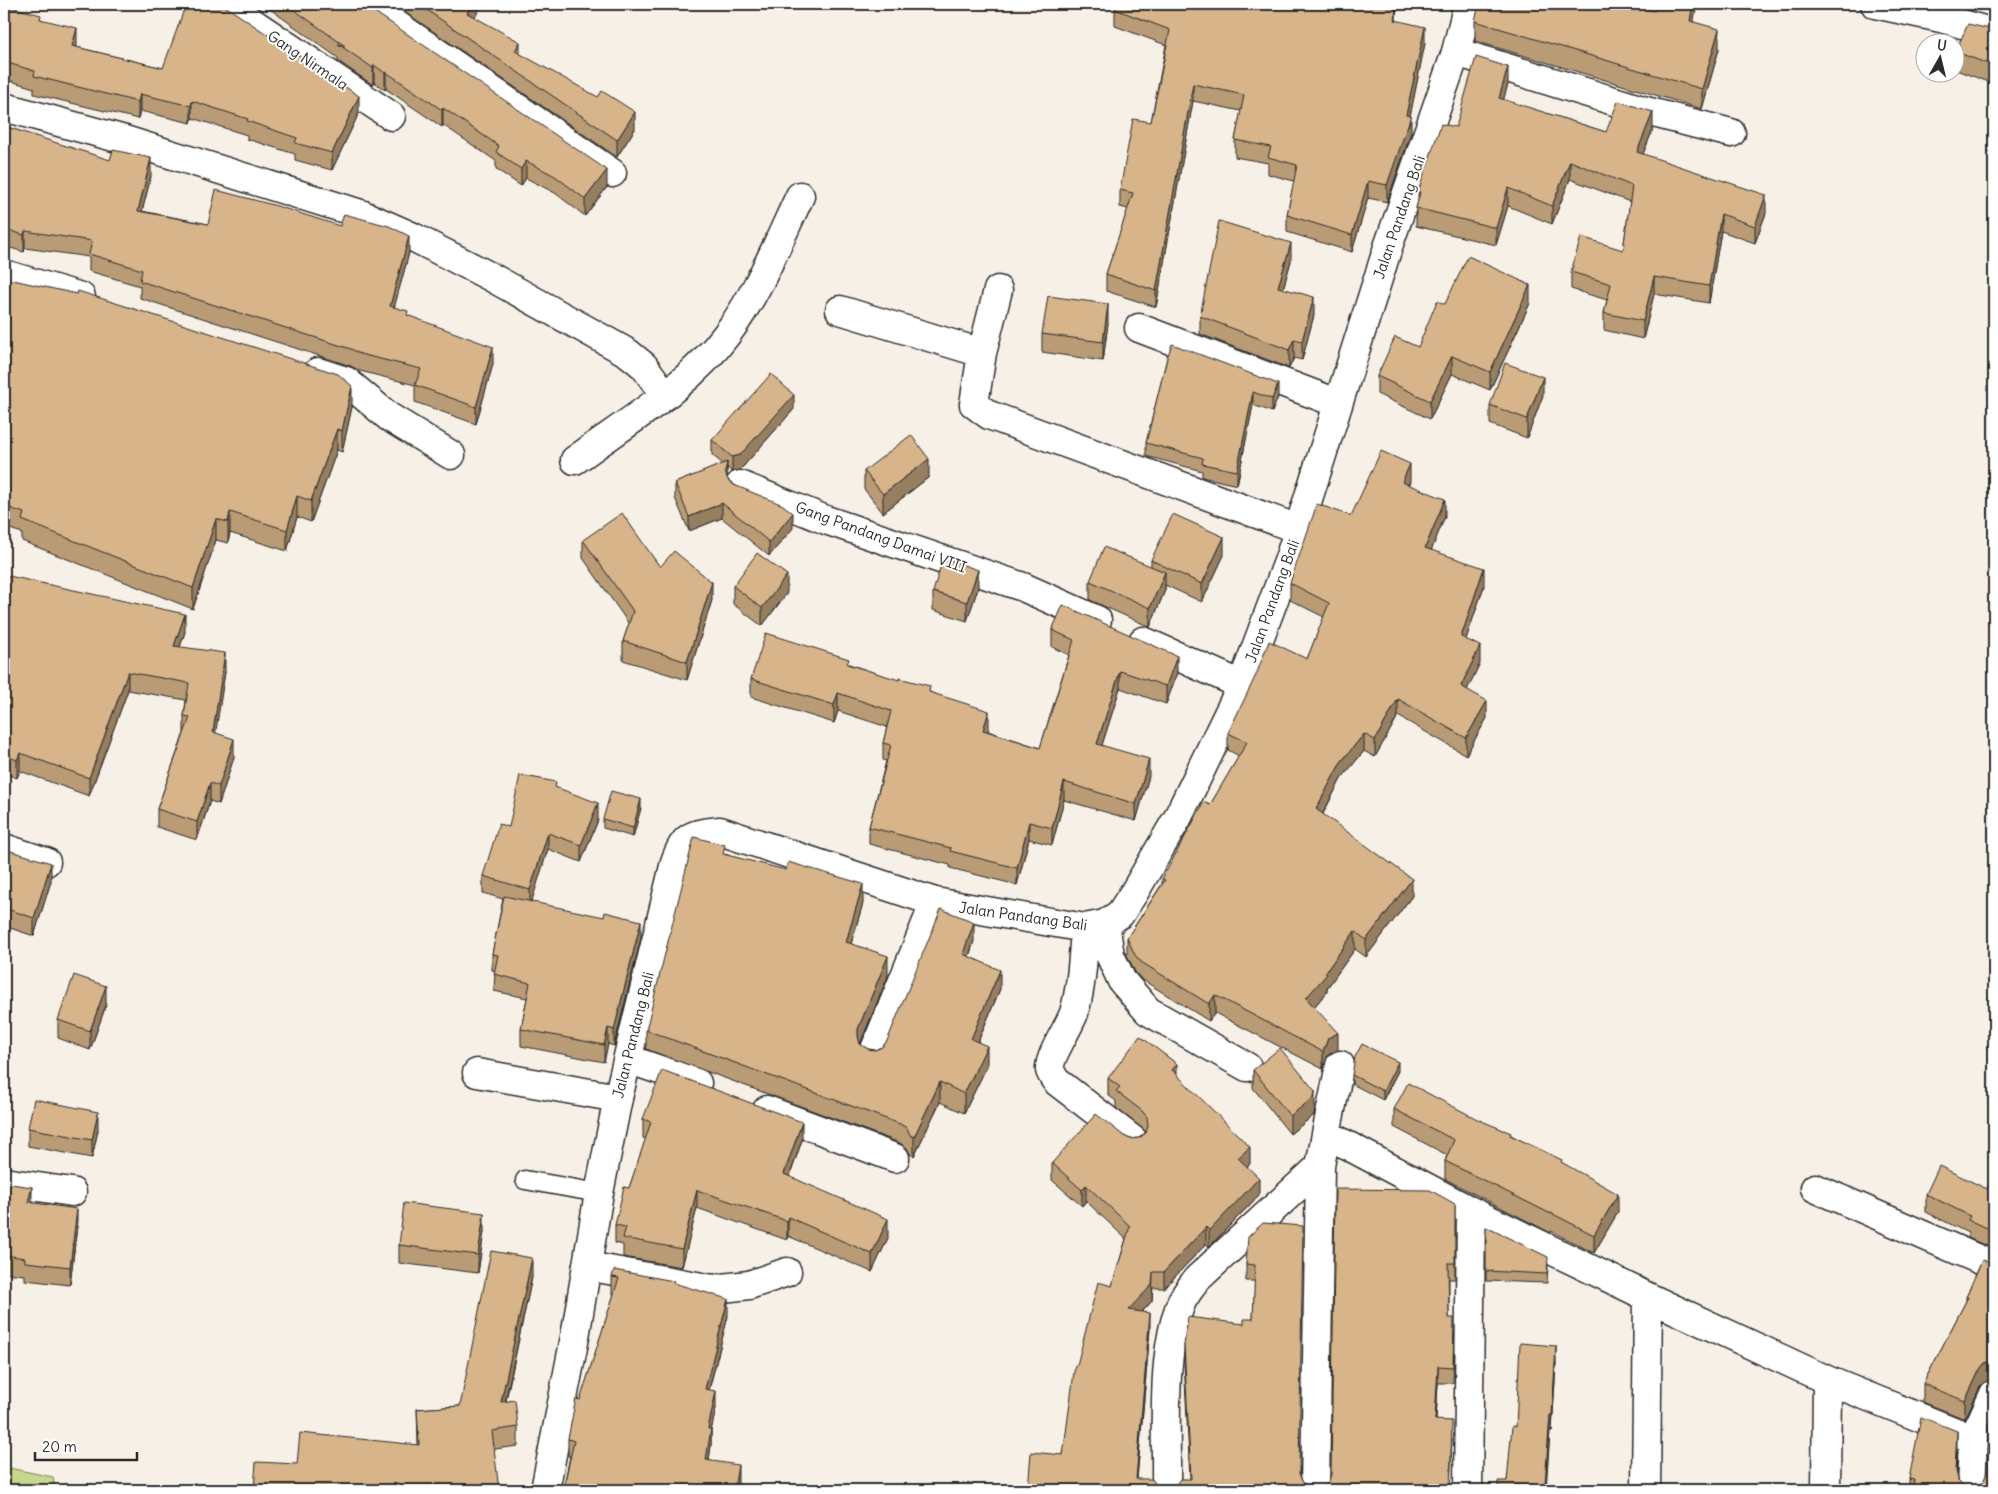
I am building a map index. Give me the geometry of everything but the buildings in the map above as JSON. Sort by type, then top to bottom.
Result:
[{"type":"street","name":"Gang Nirmala","points":[[225,4],[391,116]]},
{"type":"street","points":[[366,4],[612,173]]},
{"type":"street","name":"Jalan Pandang Bali","points":[[545,1490],[618,1098],[675,862],[681,845],[696,833],[720,832],[935,902],[1095,926],[1120,914],[1177,818],[1242,685],[1298,529],[1389,244],[1456,52],[1468,4]]},
{"type":"street","points":[[1875,4],[1941,18],[1994,33]]},
{"type":"street","points":[[1456,52],[1646,111],[1731,133]]},
{"type":"street","points":[[4,107],[125,140],[369,217],[491,277],[628,353],[644,366],[665,395]]},
{"type":"street","points":[[575,460],[665,395],[704,361],[741,314],[800,196]]},
{"type":"street","points":[[4,274],[105,304]]},
{"type":"street","points":[[998,290],[982,353],[974,404],[990,415],[1298,529]]},
{"type":"street","points":[[840,310],[982,353]]},
{"type":"street","points":[[1138,328],[1337,403]]},
{"type":"street","points":[[299,366],[346,381],[389,417],[451,455]]},
{"type":"street","name":"Gang Pandang Damai VIII","points":[[740,485],[826,520],[1022,587],[1242,685]]},
{"type":"street","points":[[4,848],[46,862]]},
{"type":"street","points":[[873,1054],[935,902]]},
{"type":"street","points":[[1095,926],[1122,980],[1148,1011],[1246,1067]]},
{"type":"street","points":[[1095,926],[1074,1012],[1053,1056],[1050,1071],[1056,1081],[1133,1140]]},
{"type":"street","points":[[628,1059],[720,1092]]},
{"type":"street","points":[[1315,1490],[1320,1166],[1340,1065]]},
{"type":"street","points":[[477,1073],[618,1098]]},
{"type":"street","points":[[748,1103],[895,1158]]},
{"type":"street","points":[[1326,1134],[1471,1212],[1648,1297],[1827,1380],[1974,1439]]},
{"type":"street","points":[[1166,1490],[1168,1360],[1175,1324],[1183,1300],[1197,1279],[1320,1166]]},
{"type":"street","points":[[4,1182],[72,1192]]},
{"type":"street","points":[[1815,1188],[1994,1266]]},
{"type":"street","points":[[1468,1490],[1471,1212]]},
{"type":"street","points":[[587,1266],[693,1287],[713,1289],[749,1286],[786,1272]]},
{"type":"street","points":[[1646,1490],[1648,1297]]},
{"type":"street","points":[[1826,1490],[1827,1380]]},
{"type":"street","points":[[1971,1490],[1974,1439],[1994,1394]]},
{"type":"lane","points":[[525,1180],[599,1193]]},
{"type":"green space","points":[[4,1467],[53,1477],[55,1490],[4,1490]]}]
